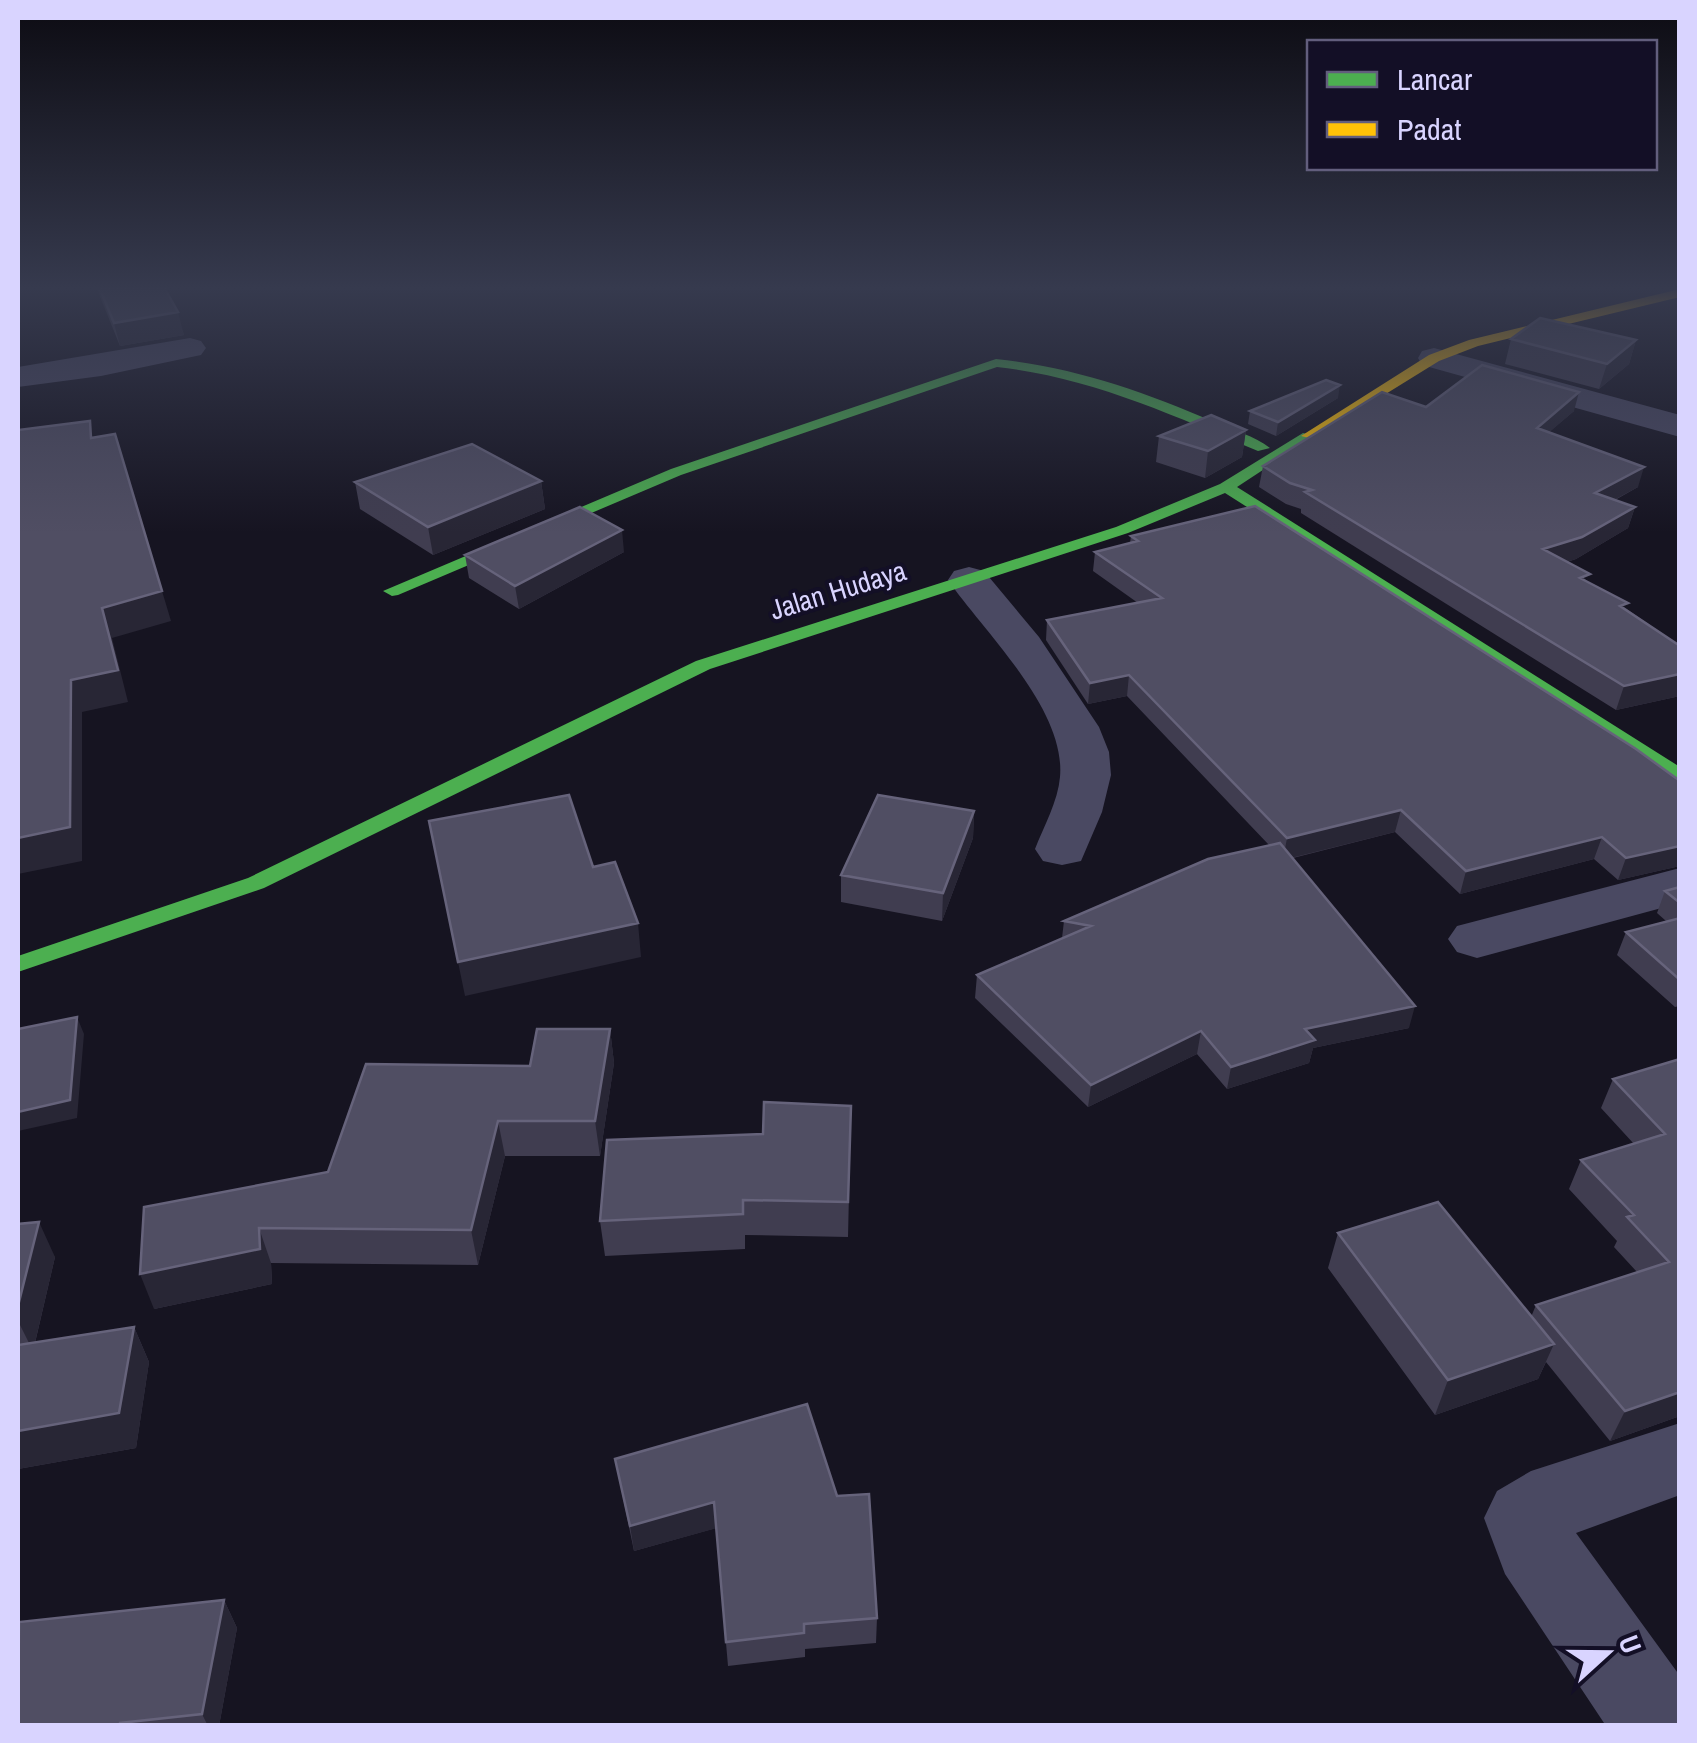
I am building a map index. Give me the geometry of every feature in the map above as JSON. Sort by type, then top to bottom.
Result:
[{"type":"street","points":[[18,377],[69,370]]},
{"type":"street","points":[[392,591],[676,472],[974,370]]},
{"type":"street","points":[[1058,370],[1280,454]]},
{"type":"street","name":"Jalan Hudaya","points":[[18,964],[256,883],[703,666],[818,624],[1122,530],[1226,487],[1414,370]]},
{"type":"street","points":[[1479,370],[1680,426]]},
{"type":"street","points":[[1226,487],[1680,776]]},
{"type":"street","points":[[969,580],[1069,711],[1083,745],[1086,775],[1062,849]]},
{"type":"street","points":[[1477,938],[1680,884]]},
{"type":"street","points":[[1660,1726],[1535,1546],[1526,1518],[1560,1498],[1680,1458]]},
{"type":"building","points":[[1475,370],[1501,370],[1579,392],[1537,428],[1644,467],[1595,493],[1635,507],[1582,537],[1543,549],[1590,574],[1580,578],[1628,603],[1620,606],[1680,646],[1680,674],[1624,686],[1305,492],[1312,490],[1290,483],[1263,466],[1382,392],[1426,407]]},
{"type":"building","points":[[1326,380],[1340,385],[1278,422],[1250,411]]},
{"type":"building","points":[[1211,415],[1246,430],[1208,451],[1159,436]]},
{"type":"building","points":[[90,421],[91,438],[115,434],[162,591],[102,608],[118,670],[71,680],[70,827],[18,838],[18,430]]},
{"type":"building","points":[[472,444],[541,481],[428,527],[355,482]]},
{"type":"building","points":[[1255,506],[1680,781],[1680,846],[1626,858],[1602,837],[1466,871],[1401,810],[1287,838],[1129,675],[1090,683],[1047,620],[1162,598],[1095,552],[1138,541],[1131,536]]},
{"type":"building","points":[[580,507],[622,530],[515,586],[465,555]]},
{"type":"building","points":[[569,795],[593,867],[615,862],[638,923],[458,962],[429,821]]},
{"type":"building","points":[[878,795],[974,811],[943,893],[841,875]]},
{"type":"building","points":[[1280,843],[1415,1006],[1305,1029],[1315,1040],[1231,1067],[1201,1031],[1091,1085],[977,975],[1091,926],[1064,921],[1208,859]]},
{"type":"building","points":[[1680,887],[1680,903],[1665,891]]},
{"type":"building","points":[[1680,918],[1680,980],[1626,932]]},
{"type":"building","points":[[77,1017],[70,1100],[18,1112],[18,1029]]},
{"type":"building","points":[[537,1029],[610,1029],[595,1121],[498,1121],[471,1230],[259,1228],[260,1249],[140,1274],[144,1207],[328,1172],[366,1064],[530,1066]]},
{"type":"building","points":[[1680,1059],[1680,1392],[1625,1411],[1536,1305],[1669,1262],[1627,1217],[1634,1215],[1581,1160],[1665,1134],[1613,1079]]},
{"type":"building","points":[[764,1102],[851,1106],[848,1202],[743,1200],[743,1214],[600,1221],[607,1140],[763,1134]]},
{"type":"building","points":[[1438,1202],[1554,1344],[1448,1380],[1338,1233]]},
{"type":"building","points":[[39,1222],[18,1306],[18,1224]]},
{"type":"building","points":[[134,1327],[119,1413],[18,1431],[18,1345]]},
{"type":"building","points":[[807,1404],[837,1496],[869,1494],[877,1618],[804,1624],[804,1633],[726,1642],[714,1502],[630,1526],[615,1459]]},
{"type":"building","points":[[224,1600],[202,1714],[119,1726],[18,1726],[19,1622]]},
{"type":"traffic: fast","points":[[392,591],[676,472],[974,370]]},
{"type":"traffic: fast","points":[[1050,370],[1165,407],[1263,448]]},
{"type":"traffic: fast","points":[[18,964],[256,883],[703,665],[1122,530],[1226,487],[1308,436]]},
{"type":"traffic: fast","points":[[1226,487],[1680,776]]},
{"type":"traffic: slow","points":[[1308,436],[1414,370]]}]
